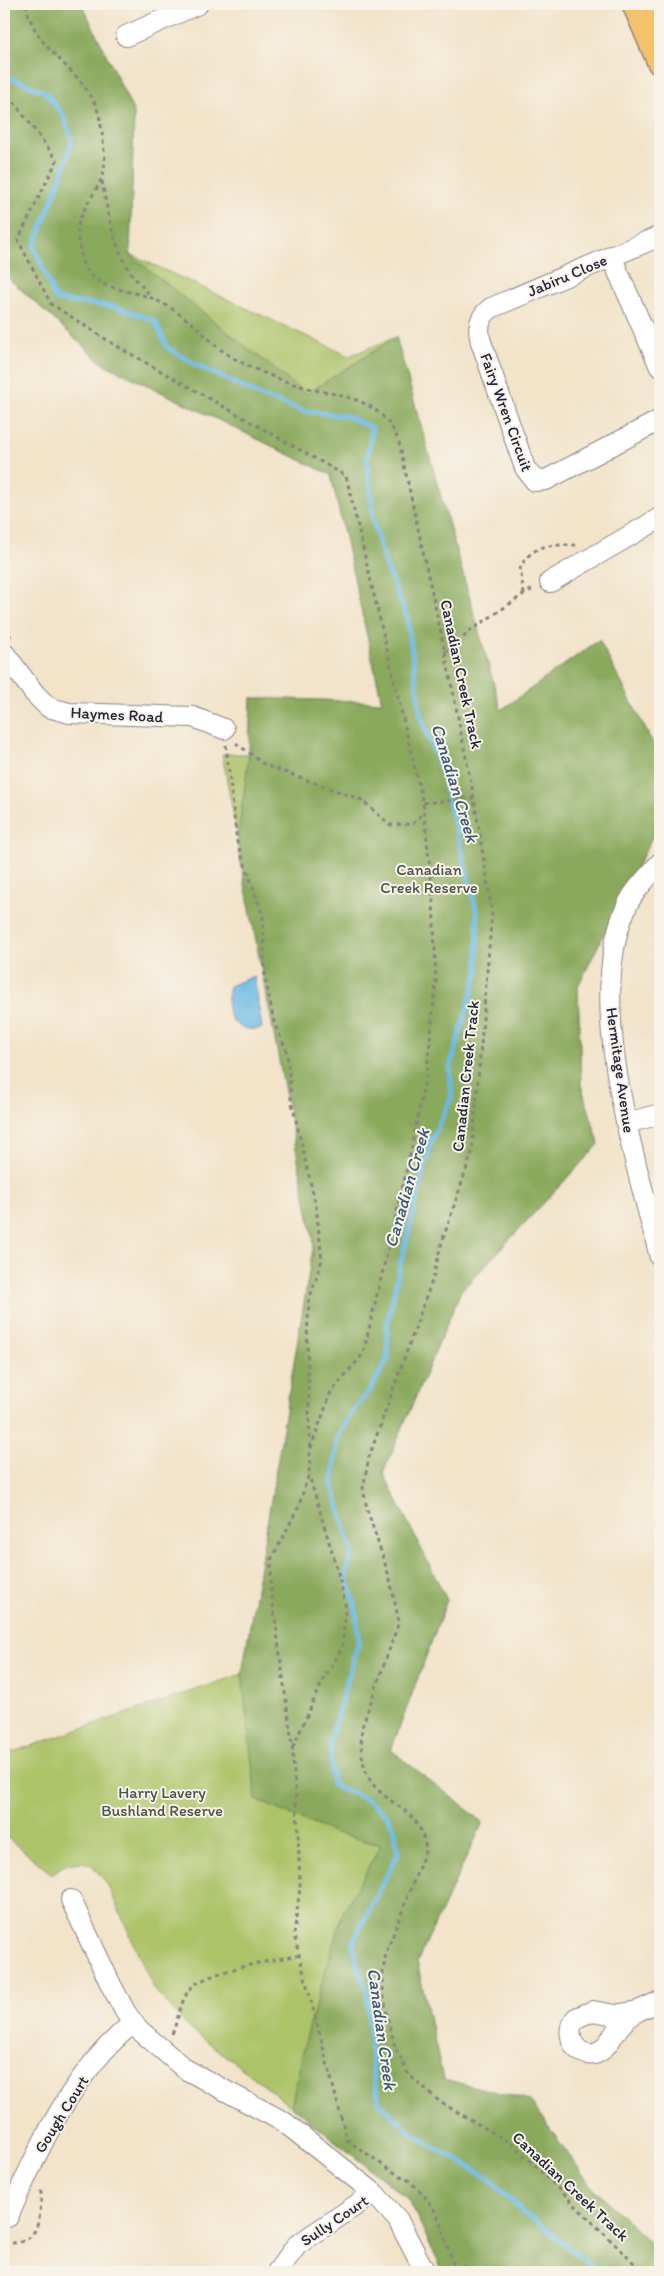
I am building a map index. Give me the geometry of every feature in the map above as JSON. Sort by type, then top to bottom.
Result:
[{"type":"main road","points":[[635,4],[660,62]]},
{"type":"main road","points":[[657,4],[660,11]]},
{"type":"street","points":[[126,36],[198,4]]},
{"type":"street","name":"Jabiru Close","points":[[480,322],[491,308],[660,236]]},
{"type":"street","points":[[611,256],[660,367]]},
{"type":"street","name":"Fairy Wren Circuit","points":[[480,322],[481,342],[525,468],[534,481],[546,480],[660,420]]},
{"type":"street","points":[[550,582],[660,518]]},
{"type":"street","name":"Haymes Road","points":[[4,653],[35,694],[48,707],[69,713],[192,717],[224,729]]},
{"type":"street","name":"Hermitage Avenue","points":[[660,863],[628,902],[618,927],[613,950],[611,1018],[626,1123],[660,1257]]},
{"type":"street","points":[[626,1123],[660,1114]]},
{"type":"street","points":[[71,1900],[111,1984],[133,2023],[158,2047],[193,2074],[284,2122],[374,2193],[398,2220],[424,2272]]},
{"type":"street","points":[[638,2011],[660,2001]]},
{"type":"street","name":"Gough Court","points":[[8,2217],[39,2148],[66,2101],[102,2053],[133,2023]]},
{"type":"street","name":"Sully Court","points":[[277,2272],[297,2245],[374,2193]]},
{"type":"path","name":"Canadian Creek Track","points":[[26,4],[28,17],[39,38],[80,82],[93,99],[100,124],[105,158],[102,181],[79,220],[78,236],[81,262],[89,274],[101,283],[152,298],[198,328],[218,349],[237,360],[297,385],[362,402],[381,413],[393,427],[399,442],[445,652],[474,798],[492,912],[472,1152],[441,1245],[433,1278],[369,1457],[363,1488],[390,1579],[399,1622],[362,1727],[360,1744],[363,1764],[376,1788],[416,1820],[423,1832],[426,1849],[386,1953],[383,1990],[395,2047],[409,2075],[440,2102],[514,2145],[643,2272]]},
{"type":"path","points":[[4,89],[57,160],[18,240],[51,304],[115,345],[346,476],[423,803],[433,897],[436,983],[427,1070],[363,1354],[331,1392],[310,1450]]},
{"type":"path","points":[[102,181],[114,235],[122,257],[130,271],[152,298]]},
{"type":"path","points":[[524,594],[520,568],[531,552],[542,547],[577,546],[584,542]]},
{"type":"path","points":[[445,652],[457,646],[467,633],[524,594],[550,582]]},
{"type":"path","points":[[224,729],[237,842],[263,916],[267,986],[274,1022],[288,1052],[292,1099],[316,1206],[322,1260],[309,1300],[307,1338],[309,1474],[298,1508],[271,1560],[271,1589],[292,1749],[300,1878],[293,1928],[347,2140],[390,2170],[408,2180],[424,2195],[437,2214],[455,2270],[463,2266],[484,2272]]},
{"type":"path","points":[[238,746],[265,765],[362,800],[390,825],[414,824],[424,812]]},
{"type":"path","points":[[423,803],[474,798]]},
{"type":"path","points":[[292,1749],[322,1682],[342,1648],[346,1608],[338,1572],[309,1474]]},
{"type":"path","points":[[158,2047],[172,2034],[186,1995],[197,1984],[232,1970],[300,1955]]},
{"type":"path","points":[[4,2242],[20,2242],[28,2238],[35,2230],[40,2215],[41,2186]]},
{"type":"green space","name":"Canadian Creek Reserve","points":[[4,4],[82,4],[134,113],[130,254],[349,356],[396,337],[501,710],[599,640],[660,757],[660,821],[578,986],[581,1085],[599,1144],[461,1291],[383,1473],[447,1600],[391,1750],[483,1822],[417,1962],[443,2079],[529,2100],[592,2187],[660,2253],[660,2272],[443,2272],[409,2200],[189,2028],[154,1989],[107,1884],[92,1865],[83,1862],[73,1863],[63,1866],[52,1874],[4,1835],[4,1755],[242,1674],[314,1243],[222,754],[249,754],[251,698],[382,702],[331,475],[102,363],[4,274]]},
{"type":"green space","name":"Canadian Creek Reserve","points":[[4,4],[82,4],[134,113],[130,255],[306,394],[396,337],[501,710],[599,640],[660,757],[660,821],[578,986],[581,1085],[599,1144],[461,1291],[383,1473],[447,1600],[391,1750],[483,1822],[417,1962],[443,2079],[529,2100],[592,2187],[660,2253],[660,2272],[443,2272],[409,2200],[291,2106],[305,2042],[342,1914],[381,1845],[335,1833],[256,1800],[242,1674],[314,1243],[237,842],[249,755],[251,698],[382,702],[331,475],[102,363],[4,274]]},
{"type":"water","points":[[254,976],[262,1028],[243,1028],[237,1025],[229,1013],[227,996],[229,986]]},
{"type":"waterway","name":"Canadian Creek","points":[[4,75],[45,92],[63,115],[72,140],[61,177],[34,247],[56,300],[116,307],[155,321],[167,347],[196,365],[263,397],[303,411],[346,416],[372,428],[367,461],[374,524],[386,566],[407,617],[421,718],[441,770],[477,913],[478,972],[450,1068],[452,1097],[432,1139],[401,1261],[387,1324],[388,1358],[371,1389],[354,1409],[338,1436],[332,1484],[352,1552],[346,1577],[355,1603],[359,1640],[330,1741],[332,1785],[362,1797],[386,1814],[395,1830],[398,1854],[353,1942],[356,1960],[367,1991],[373,2076],[380,2104],[414,2135],[490,2179],[523,2213],[541,2225],[585,2261],[595,2272]]},
{"type":"park label","name":"Harry Lavery Bushland Reserve","points":[[162,1801]]}]
